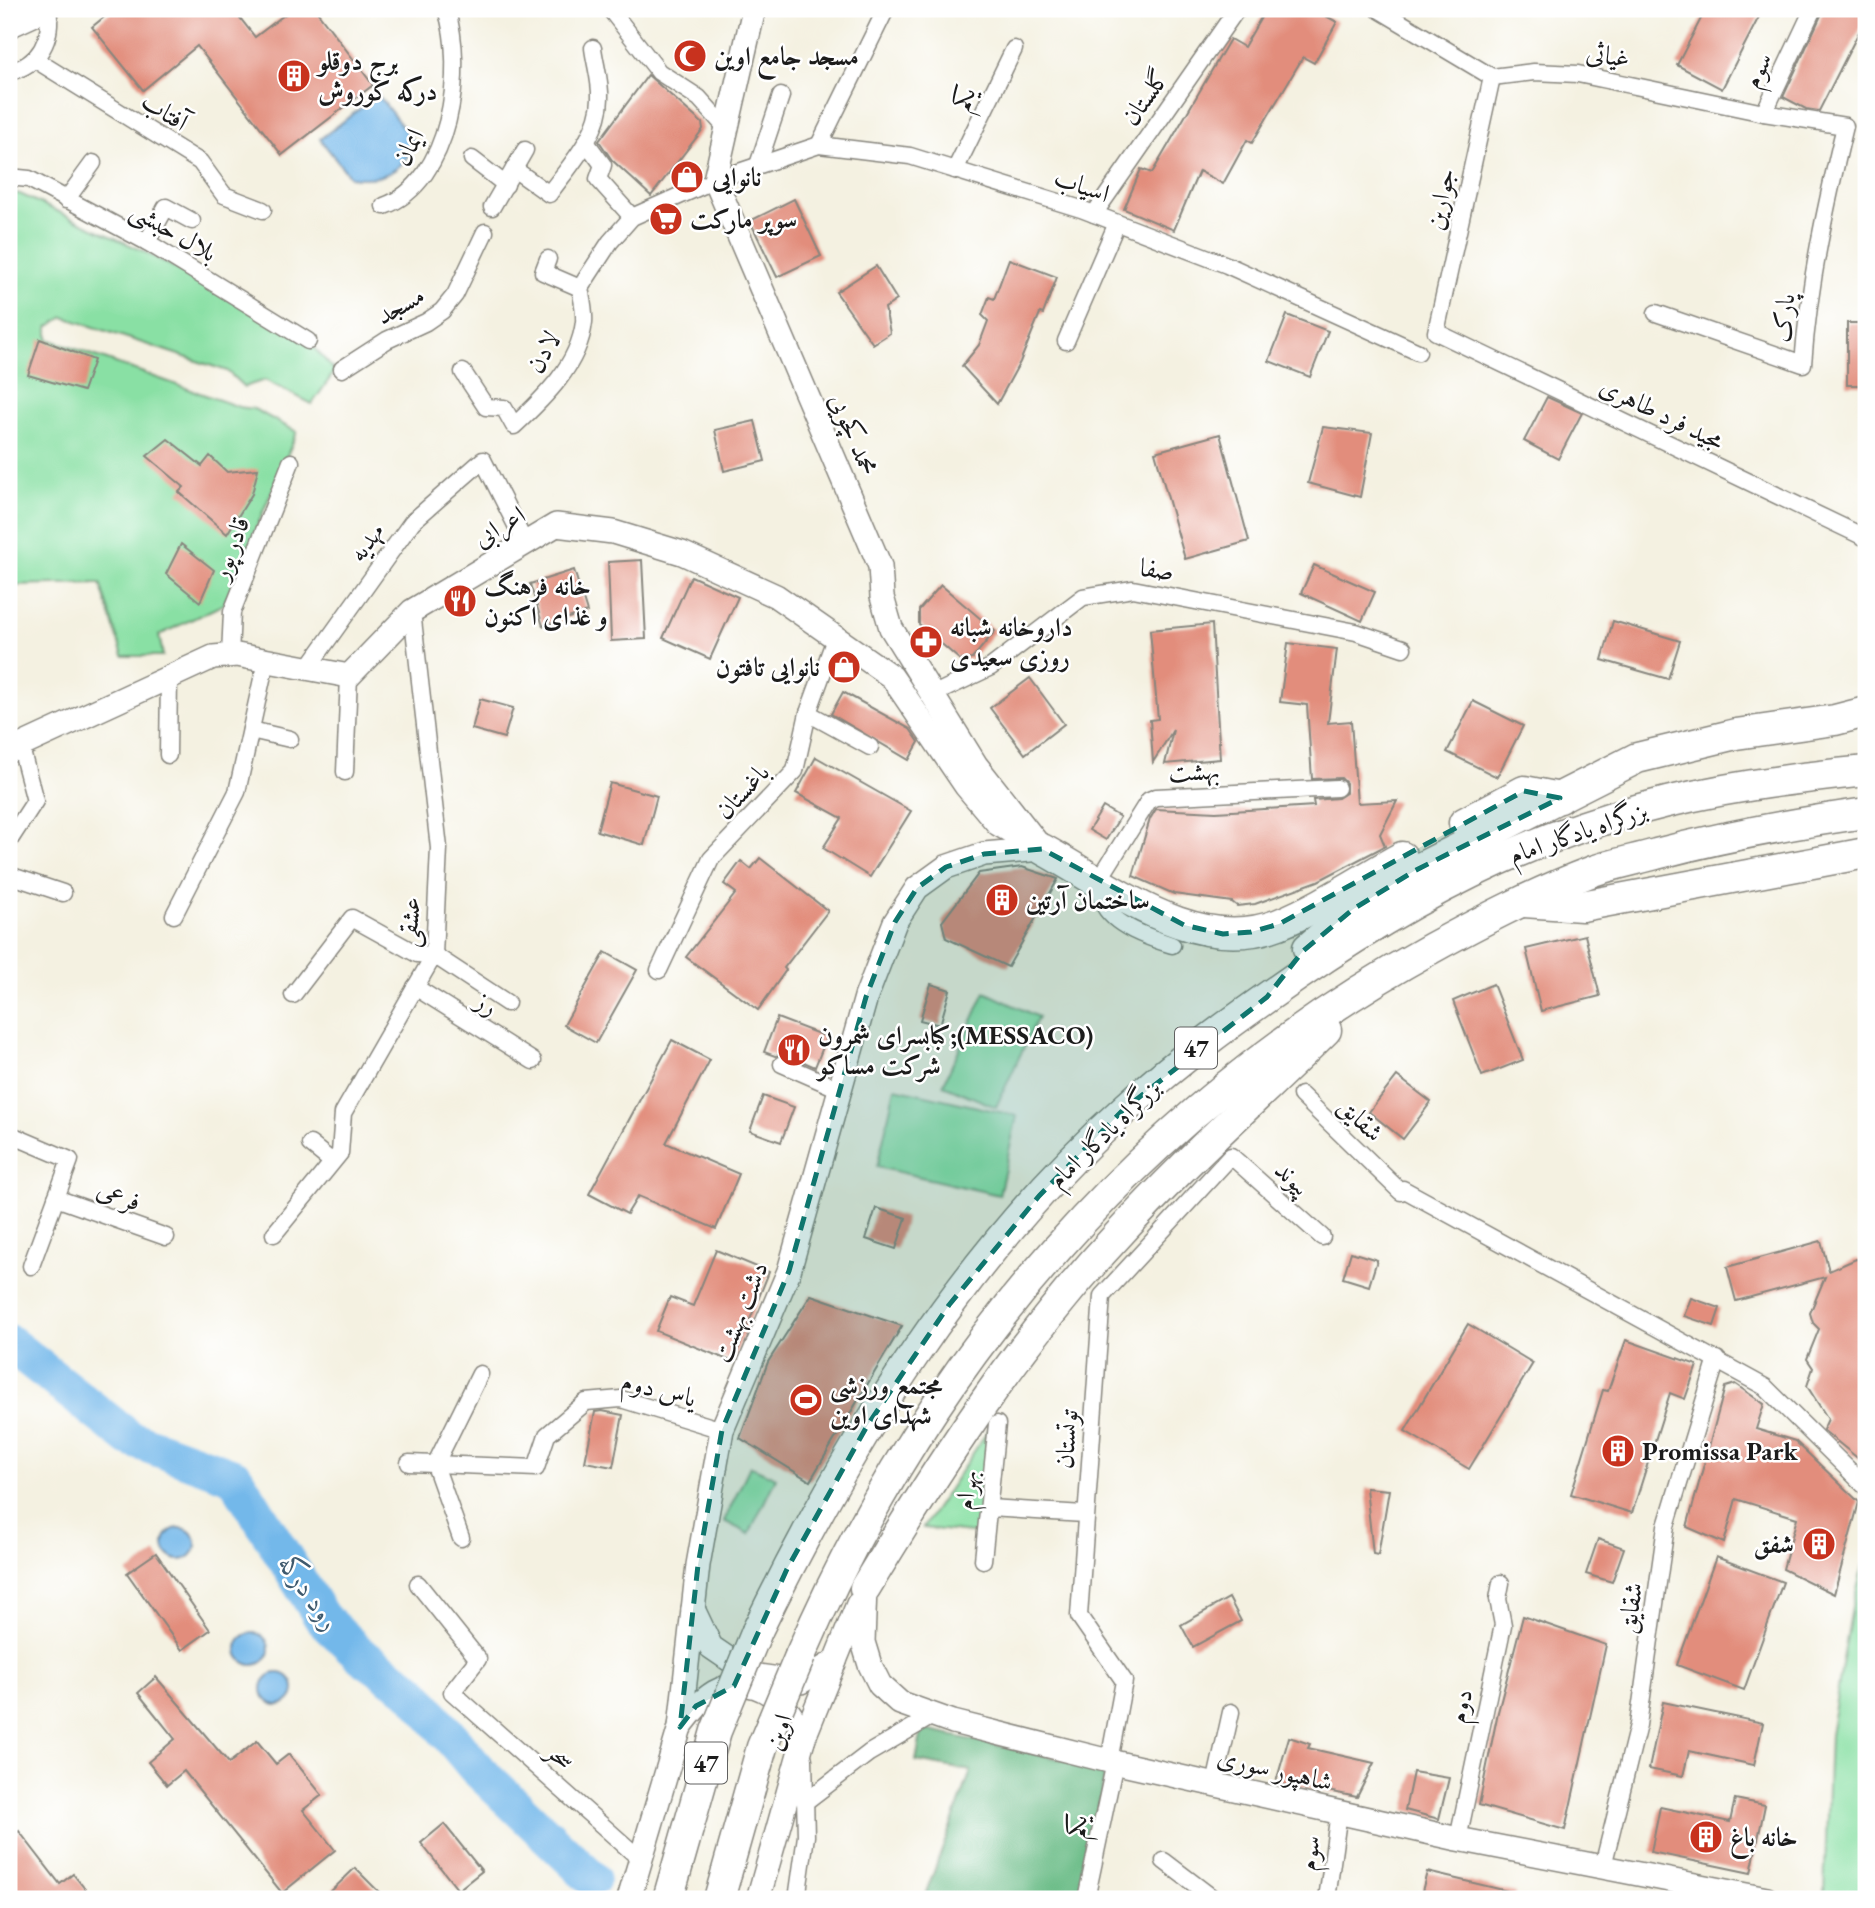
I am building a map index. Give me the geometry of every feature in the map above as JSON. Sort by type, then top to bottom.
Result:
[{"type":"highway","points":[[1267,997],[1303,951],[1352,910],[1414,872],[1637,758],[1736,734],[1835,720],[1866,712]]},
{"type":"highway","points":[[1835,720],[1866,720]]},
{"type":"highway","name":"بزرگراه یادگار امام","points":[[668,1899],[716,1731],[757,1631],[787,1569],[867,1426],[949,1305],[1040,1196],[1123,1110],[1181,1059],[1267,997],[1355,936],[1460,876],[1637,809],[1740,785],[1866,771]]},
{"type":"highway","points":[[1042,849],[1100,880],[1144,908],[1184,925],[1223,934],[1251,932],[1279,924],[1301,913],[1524,791],[1560,797]]},
{"type":"highway","name":"بزرگراه یادگار امام","points":[[719,1899],[762,1748],[800,1656],[828,1591],[906,1450],[986,1333],[1070,1234],[1146,1154],[1219,1090],[1380,977],[1517,902],[1597,870],[1724,836],[1866,813]]},
{"type":"highway","points":[[1517,902],[1582,906],[1866,853]]},
{"type":"highway","points":[[864,1588],[951,1450],[1031,1336],[1074,1285],[1118,1234],[1380,977]]},
{"type":"street","points":[[9,26],[47,9],[51,26],[44,49],[34,59],[9,72]]},
{"type":"street","name":"ایمان","points":[[384,206],[406,196],[424,177],[442,139],[452,101],[453,68],[446,9]]},
{"type":"street","points":[[610,9],[659,72],[699,98],[726,128]]},
{"type":"street","points":[[548,259],[543,272],[580,288],[610,242],[632,217],[715,180],[754,9]]},
{"type":"street","points":[[819,145],[886,9]]},
{"type":"street","name":"گلستان","points":[[1094,214],[1237,9]]},
{"type":"street","points":[[1378,9],[1492,77]]},
{"type":"street","name":"سوم","points":[[1764,113],[1812,9]]},
{"type":"street","points":[[514,169],[549,194],[586,142],[597,117],[600,97],[593,48]]},
{"type":"street","name":"یکم","points":[[955,170],[1014,49]]},
{"type":"street","name":"آفتاب","points":[[34,59],[200,162],[224,195],[263,210]]},
{"type":"street","name":"غیاثی","points":[[1492,77],[1534,72],[1578,74],[1764,113],[1845,126]]},
{"type":"street","name":"جوارین","points":[[1436,332],[1492,77]]},
{"type":"street","points":[[758,165],[781,96]]},
{"type":"street","name":"پارک","points":[[1656,313],[1803,364],[1808,304],[1819,236],[1845,126]]},
{"type":"street","points":[[586,142],[603,165],[598,179],[632,217]]},
{"type":"street","name":"اسیاب","points":[[715,180],[819,145],[910,156],[1094,214],[1227,265],[1418,352]]},
{"type":"street","points":[[492,207],[525,150]]},
{"type":"street","points":[[472,159],[506,184]]},
{"type":"street","points":[[66,200],[93,163]]},
{"type":"street","name":"بلال حبشی","points":[[9,177],[29,179],[147,242],[308,341]]},
{"type":"street","name":"محمد کچویی","points":[[715,180],[880,566],[882,597],[891,628],[930,696],[976,765],[1042,849]]},
{"type":"street","points":[[147,242],[166,207],[192,220]]},
{"type":"street","points":[[1066,341],[1117,223]]},
{"type":"street","name":"مسجد","points":[[342,369],[387,340],[426,322],[442,311],[455,295],[485,232]]},
{"type":"street","name":"لادن","points":[[463,372],[486,407],[504,408],[514,426],[548,394],[576,352],[584,320],[580,288]]},
{"type":"street","name":"مجید فرد طاهری","points":[[1436,332],[1866,538]]},
{"type":"street","name":"مهدیه","points":[[307,669],[412,522],[483,460],[525,543]]},
{"type":"street","name":"قادر پور","points":[[230,656],[232,612],[291,462]]},
{"type":"street","name":"اعرابی","points":[[349,676],[412,611],[556,525],[613,532],[682,553],[776,596],[892,677],[966,786],[998,824],[1042,849]]},
{"type":"street","name":"صفا","points":[[930,696],[991,667],[1083,597],[1133,589],[1356,632],[1403,648]]},
{"type":"street","name":"عشقی","points":[[274,1234],[340,1153],[343,1113],[434,955],[439,848],[412,611]]},
{"type":"street","name":"باغستان","points":[[659,970],[711,859],[795,771],[808,713],[835,636]]},
{"type":"street","points":[[9,841],[35,801],[15,749],[213,657],[230,656],[266,661],[349,676],[345,772]]},
{"type":"street","points":[[174,915],[237,792],[266,661]]},
{"type":"street","points":[[168,755],[169,677]]},
{"type":"street","points":[[808,713],[870,747]]},
{"type":"street","points":[[251,730],[290,739]]},
{"type":"street","name":"بهشت","points":[[1100,880],[1149,800],[1156,797],[1337,788]]},
{"type":"street","name":"دشت بهشت","points":[[629,1899],[639,1857],[680,1727],[693,1609],[722,1430],[789,1271],[866,997],[895,922],[917,888],[946,867],[984,854],[1042,849]]},
{"type":"street","points":[[9,875],[63,893]]},
{"type":"street","points":[[1100,880],[1103,903],[1119,920],[1143,936],[1172,945]]},
{"type":"street","points":[[293,995],[352,918],[417,954],[434,955],[508,1003]]},
{"type":"street","name":"رز","points":[[415,987],[533,1061]]},
{"type":"street","points":[[782,1064],[839,1089]]},
{"type":"street","name":"شقایق","points":[[1300,1095],[1401,1192],[1403,1189],[1765,1387],[1866,1487]]},
{"type":"street","points":[[9,1134],[70,1160],[31,1266]]},
{"type":"street","points":[[310,1144],[331,1161]]},
{"type":"street","name":"پیوند","points":[[1231,1156],[1322,1237]]},
{"type":"street","name":"توتستان","points":[[1112,1761],[1124,1681],[1079,1616],[1084,1514],[1102,1296],[1231,1156]]},
{"type":"street","name":"فرعی","points":[[56,1198],[166,1237]]},
{"type":"street","name":"شقایق","points":[[1603,1866],[1638,1725],[1667,1526],[1717,1359]]},
{"type":"street","points":[[461,1538],[435,1465],[480,1374]]},
{"type":"street","name":"یاس دوم","points":[[409,1463],[536,1468],[548,1435],[586,1402],[621,1399],[722,1430]]},
{"type":"street","name":"بهرام","points":[[983,1560],[997,1424]]},
{"type":"street","points":[[989,1508],[1084,1514]]},
{"type":"street","name":"دوم","points":[[1458,1839],[1503,1625],[1498,1599],[1501,1583]]},
{"type":"street","name":"سحر","points":[[418,1584],[478,1659],[452,1692],[639,1857]]},
{"type":"street","name":"اوین","points":[[758,1899],[803,1740],[864,1588]]},
{"type":"street","name":"شاهپور سوری","points":[[864,1588],[863,1642],[880,1685],[900,1703],[934,1715],[1112,1761],[1458,1839],[1758,1898]]},
{"type":"street","points":[[693,1609],[711,1647],[752,1675],[801,1682],[835,1661]]},
{"type":"street","points":[[680,1727],[696,1706],[716,1692],[743,1686],[774,1696],[788,1707],[803,1740],[806,1836],[797,1899]]},
{"type":"street","points":[[1215,1783],[1231,1712]]},
{"type":"street","points":[[805,1802],[869,1754],[934,1715]]},
{"type":"street","name":"یکم","points":[[1086,1899],[1112,1761]]},
{"type":"street","name":"سوم","points":[[1327,1899],[1339,1812]]},
{"type":"street","points":[[1164,1861],[1214,1899]]},
{"type":"highlighted area","points":[[1524,791],[1560,798],[1414,871],[1352,910],[1303,951],[1267,997],[1123,1110],[1039,1196],[949,1305],[867,1426],[787,1569],[734,1686],[696,1706],[680,1727],[698,1565],[722,1430],[789,1271],[866,997],[895,922],[917,888],[946,867],[984,854],[1042,849],[1184,925],[1223,934],[1251,932],[1279,924]]},
{"type":"green space","points":[[9,192],[20,194],[141,250],[303,335],[335,371],[312,404],[265,380],[244,387],[227,371],[64,317],[48,327],[48,339],[239,407],[254,409],[297,432],[224,604],[159,635],[163,656],[123,656],[100,583],[9,585]]},
{"type":"green space","points":[[985,992],[1038,1017],[996,1107],[943,1085]]},
{"type":"green space","points":[[895,1088],[1017,1116],[999,1195],[877,1167]]},
{"type":"green space","points":[[991,1426],[981,1534],[923,1528]]},
{"type":"green space","points":[[750,1466],[776,1478],[749,1534],[724,1521]]},
{"type":"green space","points":[[1866,1556],[1866,1899],[1846,1899],[1824,1894],[1830,1735],[1852,1607]]},
{"type":"green space","points":[[922,1729],[1106,1769],[1079,1899],[924,1899],[971,1771],[916,1761]]},
{"type":"water","points":[[378,95],[414,142],[404,162],[389,173],[371,178],[350,177],[320,139]]},
{"type":"water","points":[[180,1528],[191,1533],[196,1544],[191,1555],[180,1560],[169,1555],[164,1544],[169,1533]]},
{"type":"water","points":[[253,1633],[264,1638],[269,1649],[264,1660],[253,1665],[242,1660],[237,1649],[242,1638]]},
{"type":"water","points":[[278,1673],[289,1678],[294,1689],[289,1700],[278,1705],[267,1700],[262,1689],[267,1678]]},
{"type":"building","name":"برج دوقلو درکه کوروش","points":[[114,9],[233,9],[255,37],[292,9],[315,9],[373,85],[282,155],[197,46],[143,90],[92,27]]},
{"type":"building","points":[[1266,9],[1313,9],[1337,22],[1314,63],[1303,57],[1252,143],[1247,140],[1223,184],[1199,171],[1174,230],[1124,209],[1141,169],[1152,173],[1230,39],[1244,47]]},
{"type":"building","points":[[1706,9],[1763,9],[1722,89],[1677,65]]},
{"type":"building","points":[[1824,9],[1866,9],[1866,18],[1819,111],[1806,109],[1783,97]]},
{"type":"building","points":[[648,75],[702,123],[703,129],[651,196],[612,160],[599,141]]},
{"type":"building","points":[[794,199],[821,256],[777,277],[750,221]]},
{"type":"building","points":[[1009,259],[1057,277],[1043,314],[1040,313],[1020,362],[997,404],[962,366],[979,345],[988,321],[982,315],[989,297],[994,299]]},
{"type":"building","points":[[876,266],[897,300],[885,308],[890,333],[873,344],[836,292]]},
{"type":"building","points":[[1287,315],[1328,331],[1310,377],[1269,361]]},
{"type":"building","points":[[1847,323],[1866,323],[1866,385],[1847,385]]},
{"type":"building","points":[[40,339],[94,360],[83,391],[28,375]]},
{"type":"building","points":[[1547,397],[1582,413],[1558,459],[1524,441]]},
{"type":"building","points":[[755,421],[765,461],[724,471],[715,430]]},
{"type":"building","points":[[1323,427],[1372,433],[1360,497],[1308,483]]},
{"type":"building","points":[[1220,434],[1249,541],[1185,559],[1155,452]]},
{"type":"building","points":[[168,439],[202,466],[210,456],[227,472],[258,469],[252,494],[227,534],[179,492],[184,487],[147,456]]},
{"type":"building","points":[[181,544],[214,570],[200,602],[166,574]]},
{"type":"building","points":[[642,560],[646,639],[611,641],[608,562]]},
{"type":"building","points":[[1314,565],[1375,592],[1362,621],[1301,593]]},
{"type":"building","points":[[574,570],[587,612],[543,626],[530,584]]},
{"type":"building","points":[[691,576],[738,597],[710,659],[663,638]]},
{"type":"building","points":[[941,585],[995,631],[972,659],[960,660],[919,624],[919,610]]},
{"type":"building","points":[[1613,621],[1680,641],[1668,679],[1602,660]]},
{"type":"building","points":[[1212,624],[1220,759],[1165,764],[1173,730],[1153,762],[1150,720],[1158,719],[1150,630]]},
{"type":"building","points":[[1288,643],[1337,649],[1328,723],[1351,721],[1357,803],[1397,801],[1380,834],[1385,846],[1318,881],[1255,904],[1237,906],[1232,902],[1174,894],[1133,876],[1150,819],[1156,809],[1216,812],[1314,806],[1313,800],[1338,798],[1346,793],[1346,783],[1341,778],[1312,779],[1307,705],[1280,702]]},
{"type":"building","points":[[1030,678],[1064,724],[1025,754],[990,708]]},
{"type":"building","points":[[843,692],[910,729],[919,742],[909,760],[831,714]]},
{"type":"building","points":[[480,699],[513,708],[504,738],[472,729]]},
{"type":"building","points":[[1473,701],[1523,726],[1497,777],[1447,752]]},
{"type":"building","points":[[816,757],[911,811],[870,877],[823,848],[842,818],[796,793]]},
{"type":"building","points":[[610,783],[657,796],[644,845],[597,831]]},
{"type":"building","points":[[1103,807],[1120,817],[1106,840],[1089,830]]},
{"type":"building","points":[[760,858],[828,911],[784,968],[786,970],[758,1010],[686,957],[736,893],[724,884],[741,861],[751,869]]},
{"type":"building","name":"ساختمان آرتین","points":[[1022,867],[1058,879],[1008,967],[946,938],[942,922],[979,873]]},
{"type":"building","points":[[1585,935],[1600,996],[1541,1011],[1526,949]]},
{"type":"building","points":[[605,952],[637,970],[596,1043],[564,1025]]},
{"type":"building","points":[[931,984],[950,990],[940,1025],[920,1020]]},
{"type":"building","points":[[1493,984],[1523,1060],[1482,1076],[1453,1001]]},
{"type":"building","points":[[777,1018],[827,1037],[815,1067],[786,1054],[775,1056],[764,1052]]},
{"type":"building","points":[[672,1040],[710,1060],[666,1143],[739,1174],[716,1229],[638,1196],[627,1214],[589,1194]]},
{"type":"building","points":[[1397,1076],[1431,1102],[1403,1139],[1369,1112]]},
{"type":"building","points":[[763,1096],[794,1107],[781,1142],[750,1131]]},
{"type":"building","points":[[876,1208],[906,1218],[896,1249],[866,1239]]},
{"type":"building","points":[[1821,1241],[1829,1271],[1856,1259],[1866,1262],[1866,1465],[1823,1430],[1828,1419],[1807,1386],[1813,1368],[1807,1359],[1819,1329],[1813,1323],[1810,1313],[1825,1277],[1736,1301],[1727,1267]]},
{"type":"building","points":[[716,1250],[769,1272],[733,1362],[656,1331],[670,1297],[693,1306]]},
{"type":"building","points":[[1351,1252],[1377,1260],[1369,1286],[1343,1278]]},
{"type":"building","name":"مجتمع ورزشی شهدای اوین","points":[[811,1295],[902,1326],[810,1481],[740,1438],[768,1362]]},
{"type":"building","points":[[1691,1298],[1720,1308],[1714,1326],[1684,1316]]},
{"type":"building","points":[[1468,1324],[1533,1363],[1469,1469],[1405,1431]]},
{"type":"building","name":"Promissa Park","points":[[1626,1340],[1697,1365],[1685,1399],[1670,1393],[1632,1513],[1571,1494],[1603,1390],[1608,1391]]},
{"type":"building","points":[[1735,1384],[1764,1404],[1756,1429],[1795,1441],[1859,1502],[1834,1594],[1783,1569],[1797,1518],[1736,1499],[1724,1543],[1687,1527],[1725,1387]]},
{"type":"building","points":[[595,1412],[623,1415],[613,1467],[585,1462]]},
{"type":"building","points":[[1366,1488],[1389,1490],[1378,1555],[1373,1554]]},
{"type":"building","points":[[1598,1539],[1624,1548],[1612,1582],[1586,1574]]},
{"type":"building","points":[[156,1553],[210,1630],[182,1650],[127,1573]]},
{"type":"building","points":[[1716,1557],[1783,1582],[1744,1690],[1677,1665]]},
{"type":"building","points":[[1229,1598],[1241,1621],[1193,1647],[1181,1625]]},
{"type":"building","points":[[1523,1616],[1606,1645],[1565,1830],[1479,1805],[1498,1712]]},
{"type":"building","points":[[156,1677],[229,1763],[257,1741],[276,1764],[289,1754],[322,1795],[303,1810],[335,1850],[282,1893],[184,1771],[167,1785],[148,1762],[175,1739],[138,1693]]},
{"type":"building","points":[[1663,1702],[1763,1723],[1754,1765],[1689,1751],[1683,1776],[1649,1769]]},
{"type":"building","points":[[1289,1737],[1310,1744],[1308,1748],[1374,1763],[1357,1797],[1298,1785],[1297,1789],[1276,1782]]},
{"type":"building","points":[[1413,1772],[1449,1778],[1439,1819],[1405,1810]]},
{"type":"building","name":"خانه باغ","points":[[1735,1799],[1765,1805],[1751,1873],[1651,1852],[1660,1807],[1730,1822]]},
{"type":"building","points":[[444,1824],[482,1871],[458,1890],[421,1843]]},
{"type":"building","points":[[19,1831],[60,1884],[73,1874],[93,1899],[9,1899],[9,1839]]},
{"type":"building","points":[[355,1868],[386,1899],[323,1899]]},
{"type":"building","points":[[1427,1872],[1516,1893],[1515,1899],[1420,1899]]},
{"type":"waterway","name":"رود درکه","points":[[9,1343],[129,1438],[235,1477],[322,1618],[362,1656],[412,1691],[476,1768],[592,1879]]},
{"type":"place","name":"مسجد جامع اوین","points":[[690,56]]},
{"type":"place","name":"برج دوقلو درکه کوروش","points":[[294,76]]},
{"type":"place","name":"نانوایی","points":[[687,177]]},
{"type":"place","name":"سوپر مارکت","points":[[666,219]]},
{"type":"place","name":"خانه فرهنگ و غذای اکنون","points":[[460,601]]},
{"type":"place","name":"داروخانه شبانه روزی سعیدی","points":[[926,642]]},
{"type":"place","name":"نانوایی تافتون","points":[[844,667]]},
{"type":"place","name":"ساختمان آرتین","points":[[1002,900]]},
{"type":"place","name":"کبابسرای شمرون;(MESSACO) شرکت مساکو","points":[[794,1050]]},
{"type":"place","name":"مجتمع ورزشی شهدای اوین","points":[[806,1400]]},
{"type":"place","name":"Promissa Park","points":[[1618,1451]]},
{"type":"place","name":"شفق","points":[[1819,1544]]},
{"type":"place","name":"خانه باغ","points":[[1706,1837]]}]
